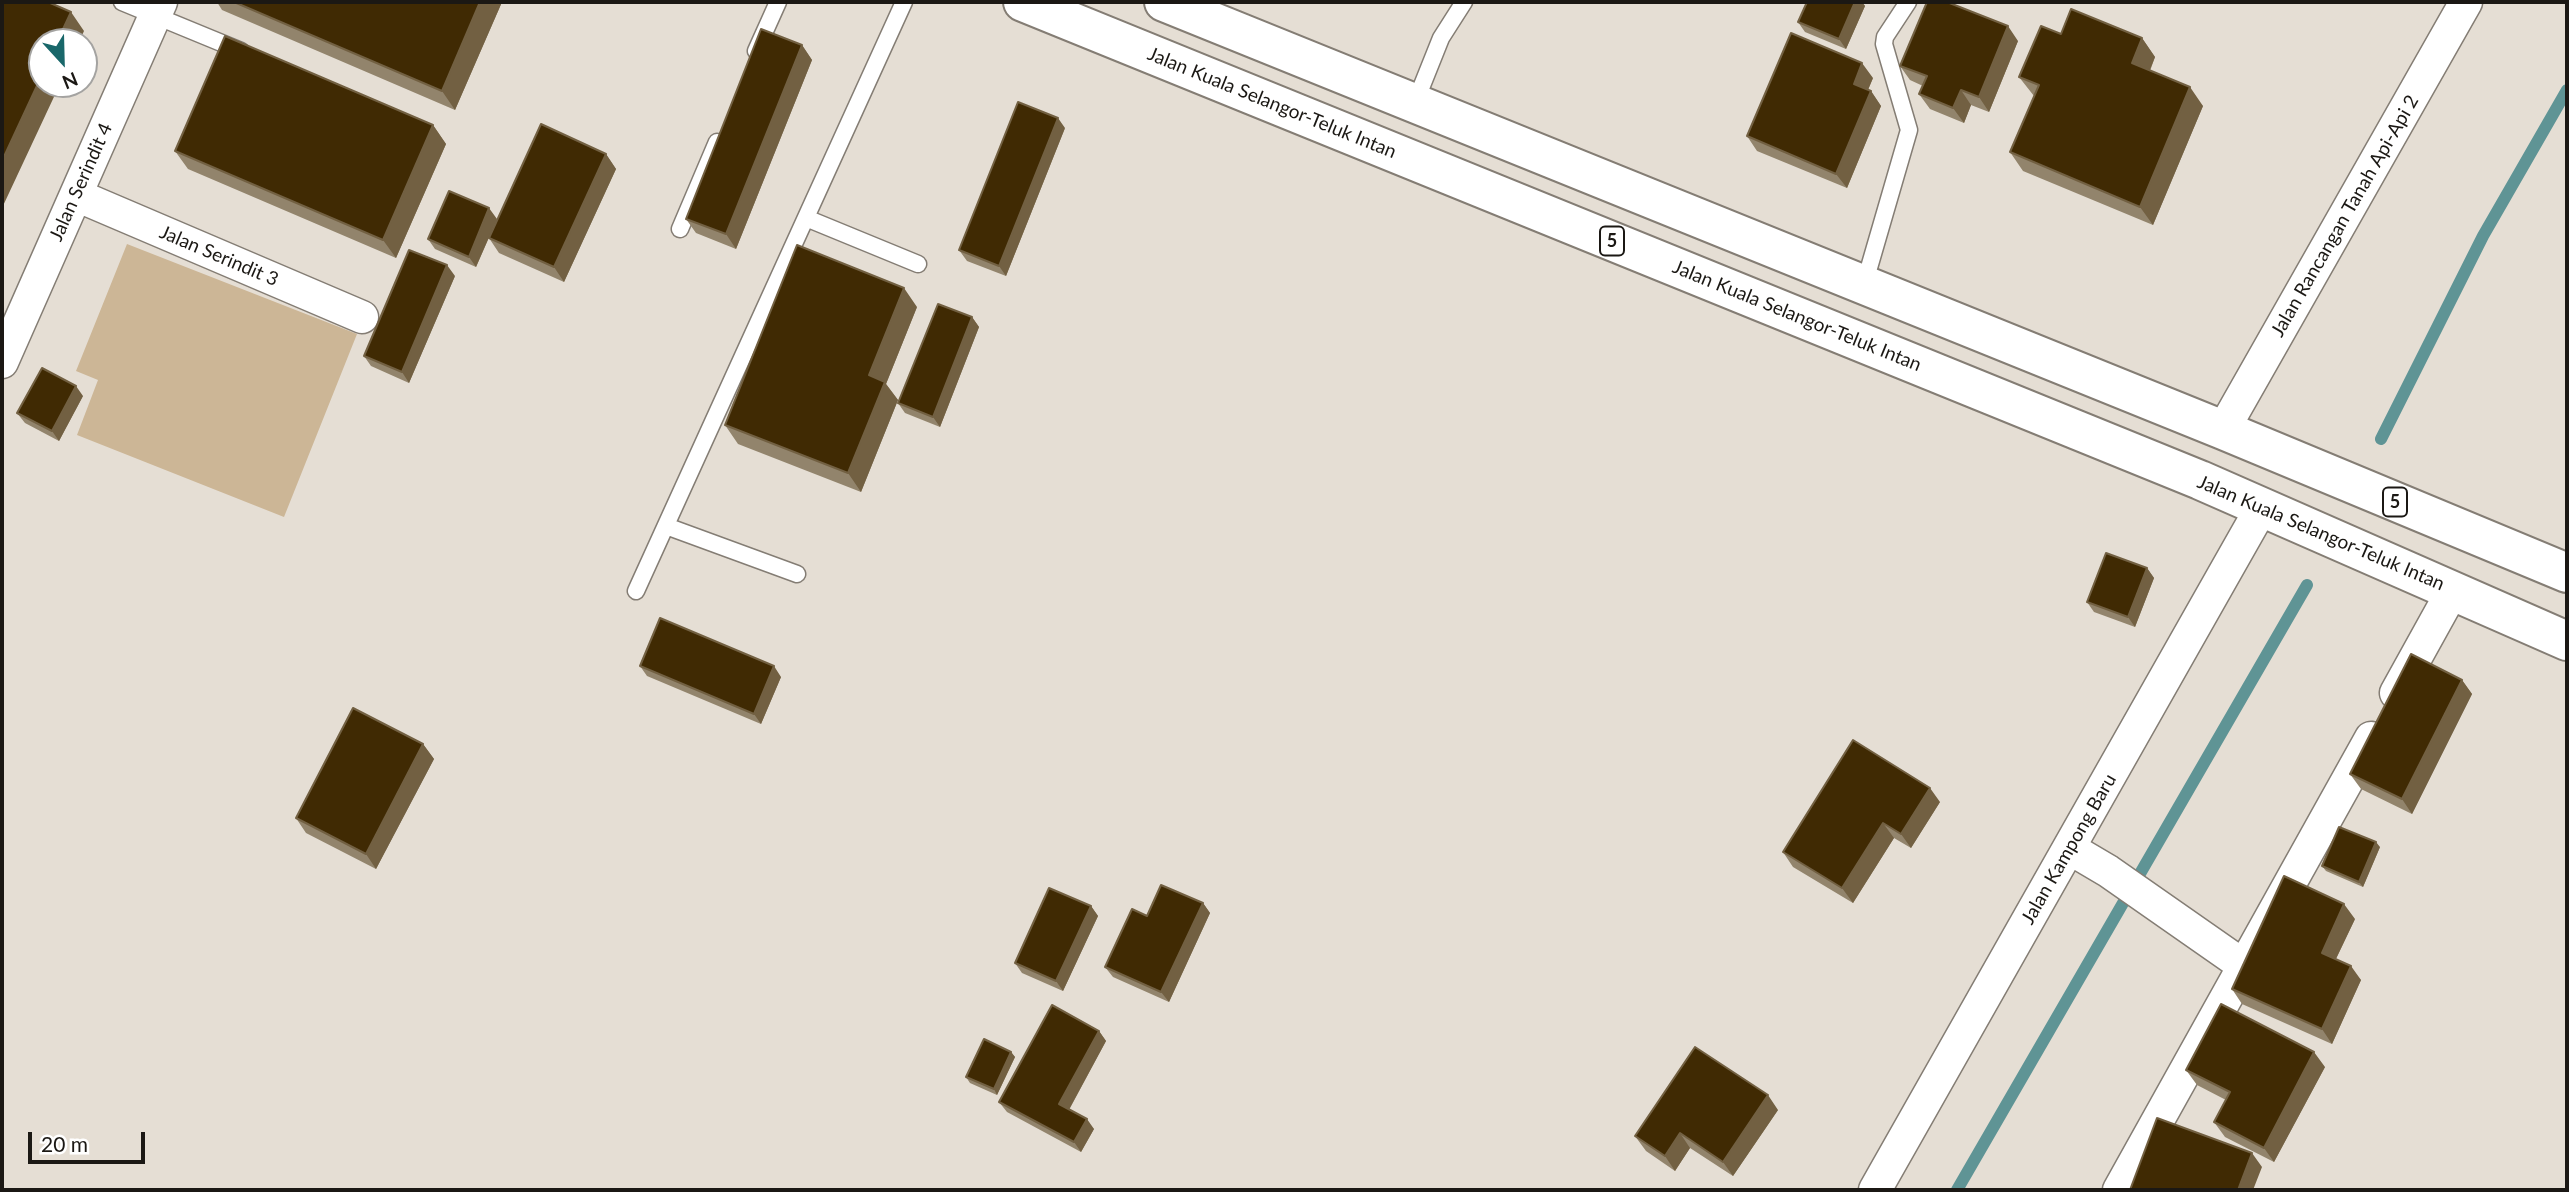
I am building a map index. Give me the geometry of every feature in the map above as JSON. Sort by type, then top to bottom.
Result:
[{"type":"highway","name":"Jalan Kuala Selangor-Teluk Intan","points":[[1023,2],[2262,507],[2567,641]]},
{"type":"highway","name":"5","points":[[1164,2],[2223,430],[2567,573]]},
{"type":"street","name":"Jalan Rancangan Tanah Api-Api 2","points":[[2223,430],[2466,2]]},
{"type":"street","name":"Jalan Serindit 4","points":[[2,362],[158,9]]},
{"type":"street","name":"Jalan Serindit 3","points":[[76,195],[362,317]]},
{"type":"street","name":"Jalan Kampong Baru","points":[[1875,1190],[2262,507]]},
{"type":"street","points":[[2119,1190],[2453,590]]},
{"type":"street","points":[[2069,848],[2108,871],[2244,966]]},
{"type":"lane","points":[[122,2],[158,9],[256,57]]},
{"type":"lane","points":[[750,65],[778,2]]},
{"type":"lane","points":[[636,591],[904,2]]},
{"type":"lane","points":[[1415,103],[1441,38],[1464,2]]},
{"type":"lane","points":[[1864,285],[1909,130],[1884,44],[1885,37],[1908,2]]},
{"type":"lane","points":[[680,229],[723,128]]},
{"type":"lane","points":[[806,218],[918,264]]},
{"type":"lane","points":[[666,526],[797,574]]},
{"type":"shaded area","points":[[127,244],[357,334],[284,517],[77,435],[98,380],[76,371]]},
{"type":"building","points":[[2,2],[48,2],[71,12],[64,28],[28,28],[28,98],[31,98],[2,161]]},
{"type":"building","points":[[234,2],[480,2],[442,91]]},
{"type":"building","points":[[1807,2],[1855,2],[1839,39],[1798,22]]},
{"type":"building","points":[[1927,2],[1947,2],[2008,26],[1979,97],[1961,90],[1953,108],[1919,94],[1927,76],[1900,66]]},
{"type":"building","points":[[2071,9],[2142,38],[2132,63],[2190,87],[2140,207],[2010,152],[2039,85],[2019,77],[2041,26],[2061,34]]},
{"type":"building","points":[[761,29],[802,45],[726,234],[686,219]]},
{"type":"building","points":[[1791,33],[1862,63],[1854,84],[1871,91],[1836,174],[1747,136]]},
{"type":"building","points":[[225,36],[433,125],[383,240],[175,151]]},
{"type":"building","points":[[1018,102],[1058,118],[999,266],[959,250]]},
{"type":"building","points":[[541,124],[606,154],[554,267],[489,238]]},
{"type":"building","points":[[449,191],[489,208],[469,257],[428,239]]},
{"type":"building","points":[[797,245],[904,288],[869,375],[885,382],[848,473],[725,425]]},
{"type":"building","points":[[409,250],[447,265],[402,372],[364,356]]},
{"type":"building","points":[[938,304],[972,317],[933,417],[898,403]]},
{"type":"building","points":[[42,368],[76,386],[52,431],[17,413]]},
{"type":"building","points":[[2106,553],[2147,568],[2128,617],[2087,602]]},
{"type":"building","points":[[660,618],[774,666],[754,714],[640,666]]},
{"type":"building","points":[[2411,654],[2462,680],[2402,799],[2350,774]]},
{"type":"building","points":[[353,708],[423,744],[366,854],[296,818]]},
{"type":"building","points":[[1853,740],[1930,788],[1901,834],[1883,823],[1842,888],[1783,852]]},
{"type":"building","points":[[2339,827],[2376,842],[2359,882],[2322,866]]},
{"type":"building","points":[[2284,876],[2344,904],[2322,953],[2351,966],[2322,1029],[2232,989]]},
{"type":"building","points":[[1161,885],[1203,903],[1161,992],[1105,967],[1132,909],[1147,916]]},
{"type":"building","points":[[1049,888],[1091,906],[1056,981],[1015,963]]},
{"type":"building","points":[[2221,1004],[2314,1052],[2264,1148],[2214,1122],[2230,1092],[2186,1070]]},
{"type":"building","points":[[1052,1005],[1099,1031],[1059,1104],[1087,1119],[1074,1142],[999,1102]]},
{"type":"building","points":[[984,1039],[1011,1052],[994,1089],[966,1077]]},
{"type":"building","points":[[1695,1047],[1768,1095],[1723,1162],[1680,1133],[1665,1156],[1635,1136]]},
{"type":"building","points":[[2157,1118],[2252,1153],[2238,1190],[2130,1190]]},
{"type":"waterway","points":[[2381,439],[2483,236],[2567,90]]},
{"type":"waterway","points":[[1957,1190],[2307,585]]}]
